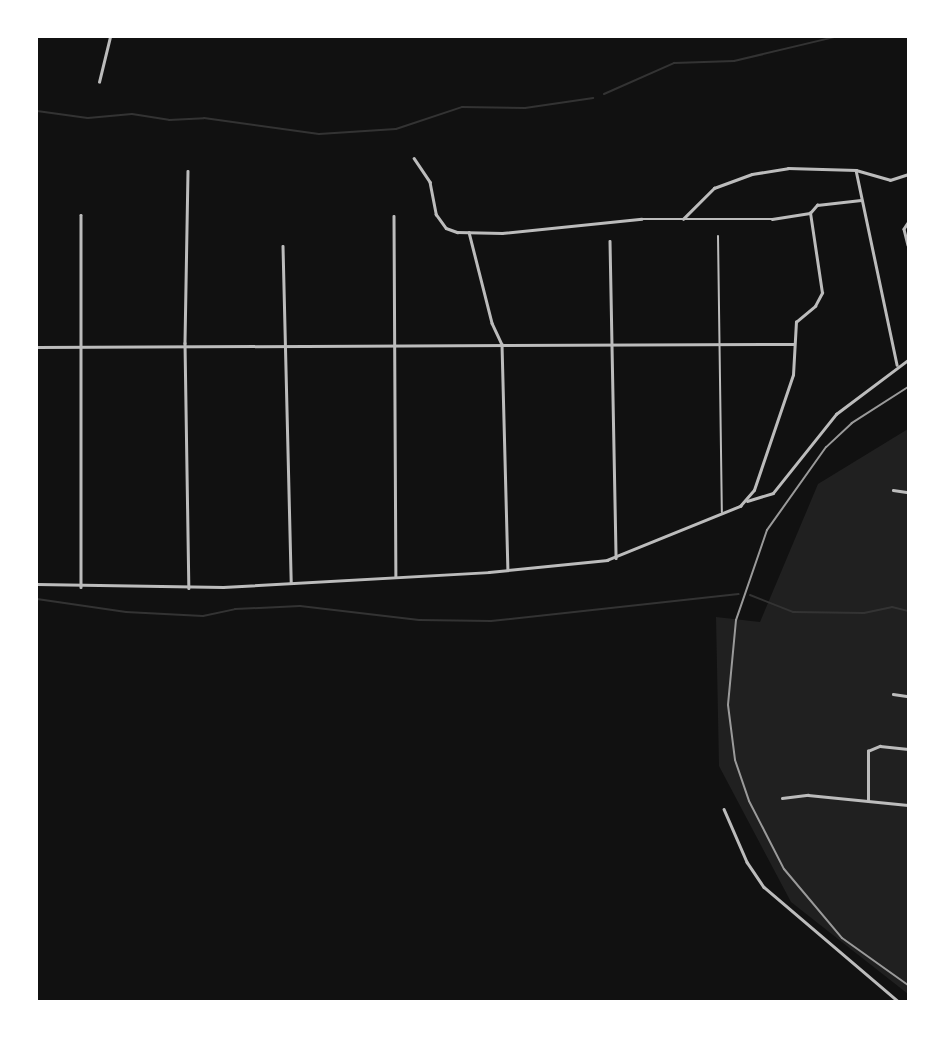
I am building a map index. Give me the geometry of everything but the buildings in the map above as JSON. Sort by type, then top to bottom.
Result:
[{"type":"street","points":[[99,82],[110,37]]},
{"type":"street","points":[[414,158],[430,182],[439,220],[451,231],[810,214]]},
{"type":"street","points":[[682,219],[714,188],[752,174],[788,168],[856,170],[890,180],[908,174]]},
{"type":"street","points":[[856,170],[897,365]]},
{"type":"street","points":[[188,171],[184,343],[189,588]]},
{"type":"street","points":[[747,501],[793,375],[796,322],[815,306],[823,286],[810,214],[817,205],[861,200]]},
{"type":"street","points":[[81,215],[81,587]]},
{"type":"street","points":[[394,216],[396,577]]},
{"type":"street","points":[[908,223],[904,229],[908,245]]},
{"type":"street","points":[[469,232],[492,323],[502,344],[508,569]]},
{"type":"street","points":[[610,241],[616,558]]},
{"type":"street","points":[[283,246],[289,347],[291,583]]},
{"type":"street","points":[[37,347],[184,343],[289,347],[793,344]]},
{"type":"street","points":[[37,584],[189,588],[396,577],[616,558],[747,501],[763,499],[779,488],[811,441],[836,414],[897,365],[908,360]]},
{"type":"street","points":[[893,490],[908,492]]},
{"type":"street","points":[[893,694],[908,696]]},
{"type":"street","points":[[868,801],[868,751],[880,746],[908,749]]},
{"type":"street","points":[[782,798],[808,795],[908,805]]},
{"type":"street","points":[[724,809],[737,842],[764,887],[898,1001]]},
{"type":"lane","points":[[718,236],[722,513]]},
{"type":"shaded area","points":[[908,429],[908,994],[791,902],[719,766],[716,617],[760,622],[818,484]]},
{"type":"waterway","points":[[604,94],[674,63],[734,61],[835,37]]},
{"type":"waterway","points":[[37,111],[88,118],[132,114],[169,120],[204,118],[319,134],[396,129],[462,107],[525,108],[593,98]]},
{"type":"waterway","points":[[37,599],[126,612],[203,616],[235,609],[300,606],[419,620],[491,621],[739,594]]},
{"type":"waterway","points":[[750,595],[793,612],[864,613],[892,607],[908,611]]},
{"type":"railway","points":[[908,387],[852,423],[826,447],[767,530],[736,620],[728,705],[735,760],[749,801],[784,869],[842,938],[908,985]]}]
